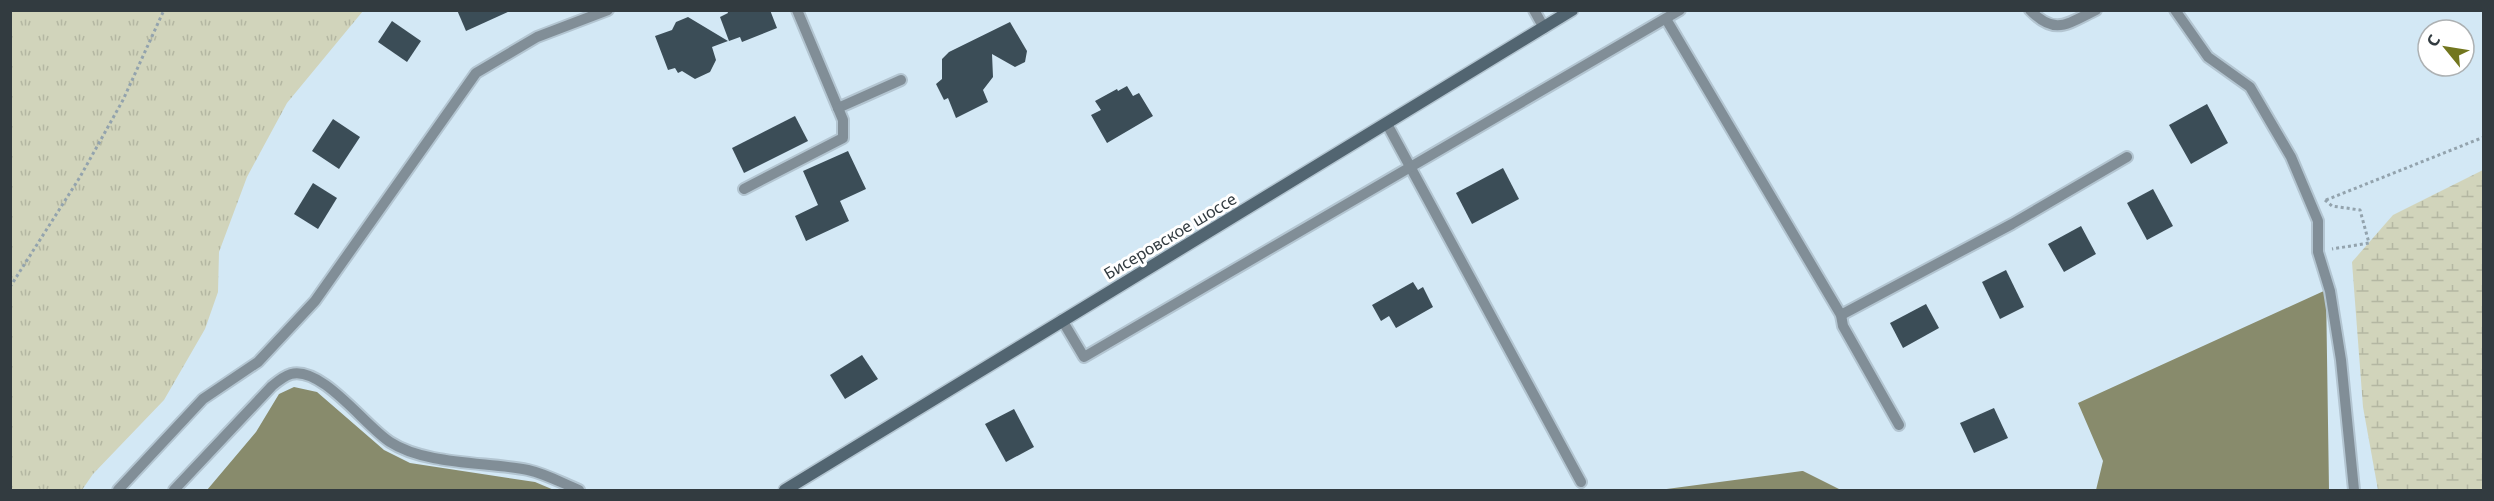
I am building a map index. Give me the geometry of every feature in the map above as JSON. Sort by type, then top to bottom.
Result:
[{"type":"main road","name":"Бисеровское шоссе","points":[[785,490],[1572,10]]},
{"type":"lane","points":[[118,490],[203,399],[258,362],[315,301],[476,73],[537,37],[608,10]]},
{"type":"lane","points":[[744,189],[843,138],[843,120],[797,10]]},
{"type":"lane","points":[[1534,10],[1544,28]]},
{"type":"lane","points":[[1062,320],[1084,357],[1680,10]]},
{"type":"lane","points":[[2030,10],[2042,23],[2060,27],[2096,10]]},
{"type":"lane","points":[[2175,10],[2208,57],[2250,87],[2291,157],[2318,221],[2318,252],[2330,291],[2341,360],[2354,490]]},
{"type":"lane","points":[[1666,19],[1841,315],[1843,326],[1899,425]]},
{"type":"lane","points":[[838,108],[901,80]]},
{"type":"lane","points":[[1387,124],[1412,166],[1581,482]]},
{"type":"lane","points":[[1841,315],[2012,224],[2127,157]]},
{"type":"lane","points":[[174,490],[272,386],[292,373],[302,373],[320,381],[389,441],[401,448],[435,457],[529,471],[579,490]]},
{"type":"path","points":[[10,287],[80,177],[118,110],[164,10]]},
{"type":"path","points":[[2326,200],[2484,137]]},
{"type":"path","points":[[2301,184],[2332,206],[2354,207],[2360,210],[2369,243],[2318,252]]},
{"type":"green space","points":[[10,11],[363,11],[287,103],[247,177],[219,252],[218,292],[205,329],[164,400],[93,474],[82,490],[11,490]]},
{"type":"green space","points":[[2483,170],[2483,490],[2378,490],[2363,407],[2352,262],[2393,215]]},
{"type":"shaded area","points":[[2326,290],[2329,490],[2096,490],[2103,461],[2078,403]]},
{"type":"shaded area","points":[[294,387],[317,392],[384,450],[410,463],[535,482],[554,490],[207,490],[256,432],[279,394]]},
{"type":"shaded area","points":[[1802,471],[1841,490],[1659,490]]},
{"type":"building","points":[[457,10],[512,10],[466,31]]},
{"type":"building","points":[[727,10],[770,10],[777,28],[742,42],[740,37],[729,41],[720,17],[728,13]]},
{"type":"building","points":[[688,17],[728,41],[712,47],[716,60],[710,72],[695,79],[682,71],[678,73],[675,68],[668,70],[655,36],[672,30],[676,22]]},
{"type":"building","points":[[392,21],[421,41],[407,62],[378,42]]},
{"type":"building","points":[[1010,22],[1027,51],[1025,62],[1015,67],[992,54],[993,77],[983,90],[988,102],[956,118],[948,98],[944,100],[936,84],[942,79],[942,59],[949,52]]},
{"type":"building","points":[[1127,86],[1133,96],[1139,93],[1153,116],[1107,143],[1091,115],[1101,110],[1095,101]]},
{"type":"building","points":[[2207,104],[2228,143],[2191,164],[2169,125]]},
{"type":"building","points":[[795,116],[808,141],[744,173],[732,148]]},
{"type":"building","points":[[333,119],[360,137],[339,169],[312,151]]},
{"type":"building","points":[[848,151],[866,189],[840,201],[849,221],[806,241],[795,216],[818,205],[803,171]]},
{"type":"building","points":[[1503,168],[1519,199],[1472,224],[1456,193]]},
{"type":"building","points":[[313,183],[337,198],[318,229],[294,214]]},
{"type":"building","points":[[2153,189],[2173,226],[2147,240],[2127,203]]},
{"type":"building","points":[[2081,226],[2096,254],[2064,272],[2048,244]]},
{"type":"building","points":[[2006,270],[2024,307],[2000,319],[1982,282]]},
{"type":"building","points":[[1413,282],[1418,290],[1423,287],[1433,307],[1396,328],[1389,316],[1381,321],[1372,305]]},
{"type":"building","points":[[1926,304],[1939,328],[1903,348],[1890,323]]},
{"type":"building","points":[[862,355],[878,379],[845,399],[830,375]]},
{"type":"building","points":[[1994,408],[2008,438],[1974,453],[1960,423]]},
{"type":"building","points":[[1014,409],[1034,447],[1006,462],[985,424]]}]
